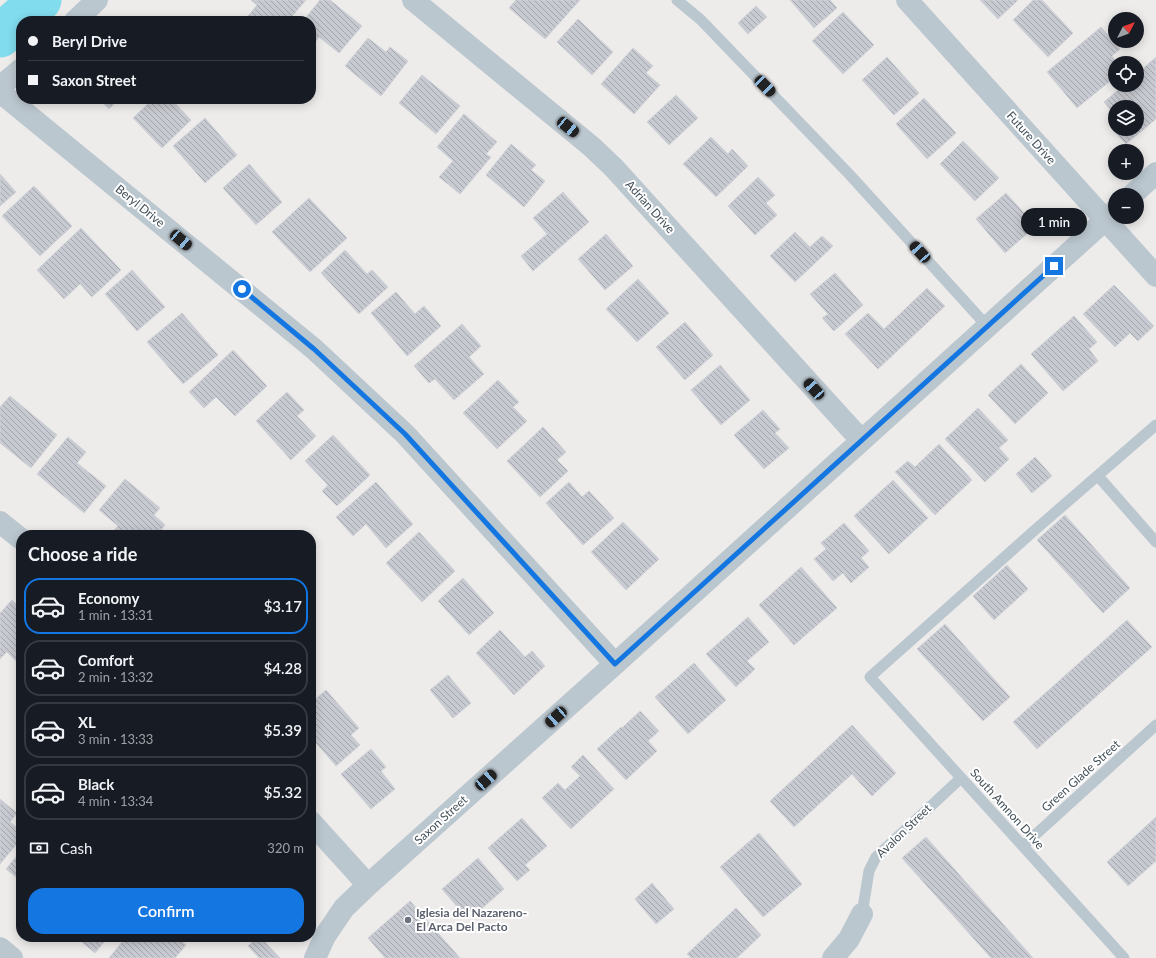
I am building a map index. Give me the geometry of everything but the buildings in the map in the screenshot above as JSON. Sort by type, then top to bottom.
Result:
[{"type":"street","points":[[80,16],[97,0]]},
{"type":"street","name":"Adrian Drive","points":[[413,0],[592,147],[614,168],[861,440]]},
{"type":"street","name":"Future Drive","points":[[907,0],[1108,213]]},
{"type":"street","points":[[0,87],[16,73]]},
{"type":"street","name":"Beryl Drive","points":[[0,92],[320,354],[405,434],[615,664]]},
{"type":"street","points":[[1140,188],[1156,173]]},
{"type":"street","name":"Saxon Street","points":[[315,958],[325,936],[344,908],[368,885],[615,664],[1108,217]]},
{"type":"street","name":"Future Drive","points":[[1117,224],[1156,276]]},
{"type":"street","points":[[0,522],[16,535]]},
{"type":"street","points":[[316,828],[368,885]]},
{"type":"street","name":"Avalon Street","points":[[833,958],[849,939],[862,914]]},
{"type":"street","points":[[0,948],[12,958]]},
{"type":"lane","points":[[677,0],[701,20],[845,169],[987,326]]},
{"type":"lane","points":[[1156,425],[1098,476],[1156,542]]},
{"type":"lane","name":"South Amnon Drive","points":[[1098,476],[1036,529],[870,678],[1124,958]]},
{"type":"lane","name":"Green Glade Street","points":[[1022,846],[1156,725]]},
{"type":"lane","name":"Avalon Street","points":[[862,914],[869,871],[876,857],[961,778]]},
{"type":"waterway","points":[[22,16],[40,0]]},
{"type":"waterway","points":[[0,36],[16,22]]},
{"type":"place","name":"Iglesia del Nazareno- El Arca Del Pacto","points":[[408,920]]},
{"type":"route","points":[[242,289],[314,349],[405,434],[615,664],[1054,266]]}]
